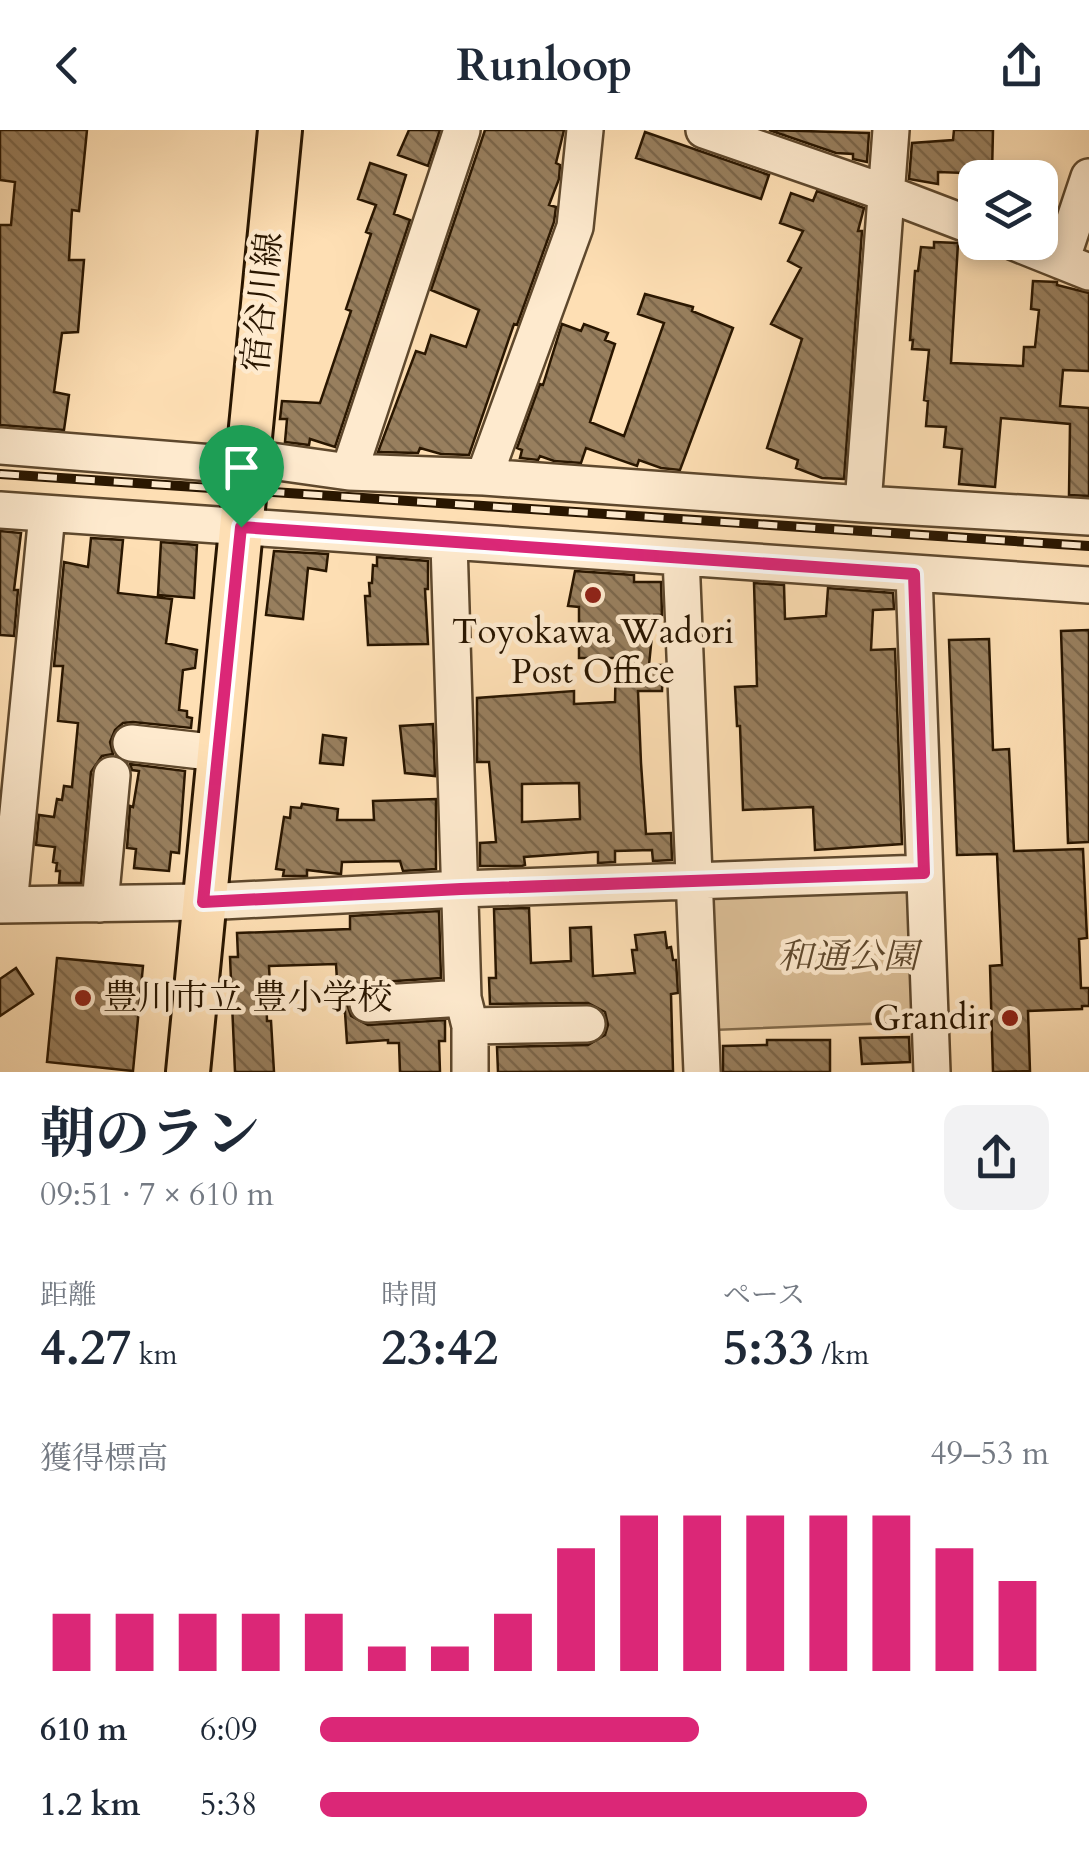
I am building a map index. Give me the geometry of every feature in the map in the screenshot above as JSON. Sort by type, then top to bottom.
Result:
[{"type":"main road","name":"宿谷川線","points":[[188,1072],[280,130]]},
{"type":"street","points":[[349,472],[462,130]]},
{"type":"street","points":[[484,477],[576,228],[585,130]]},
{"type":"street","points":[[704,130],[958,220]]},
{"type":"street","points":[[863,504],[891,130]]},
{"type":"street","points":[[1075,266],[1089,177]]},
{"type":"street","points":[[0,446],[271,462],[349,472],[484,477],[1089,517]]},
{"type":"street","points":[[0,510],[1089,585]]},
{"type":"street","points":[[47,514],[5,905],[203,902],[924,873]]},
{"type":"street","points":[[449,543],[470,1072]]},
{"type":"street","points":[[681,558],[702,1072]]},
{"type":"street","points":[[914,574],[932,1072]]},
{"type":"street","points":[[131,742],[218,753]]},
{"type":"street","points":[[100,904],[112,775]]},
{"type":"street","points":[[368,1004],[587,1024]]},
{"type":"green space","name":"和通公園","points":[[905,887],[913,893],[918,1022],[713,1030],[709,903],[715,895]]},
{"type":"building","points":[[0,130],[87,130],[79,211],[72,210],[69,260],[84,260],[78,332],[62,333],[54,392],[69,395],[64,430],[0,425],[0,225],[11,225],[15,182],[0,180]]},
{"type":"building","points":[[409,130],[440,130],[428,166],[398,155]]},
{"type":"building","points":[[485,130],[564,130],[556,163],[560,165],[559,179],[549,205],[556,207],[554,222],[469,455],[420,448],[418,453],[378,452],[416,351],[425,354],[431,335],[466,347],[479,310],[431,290]]},
{"type":"building","points":[[769,130],[869,133],[867,162],[853,159],[853,154],[836,153]]},
{"type":"building","points":[[954,130],[993,130],[992,160],[958,160],[958,173],[938,172],[938,184],[909,179],[912,143],[953,140]]},
{"type":"building","points":[[645,132],[769,175],[761,199],[636,158]]},
{"type":"building","points":[[370,163],[406,175],[394,214],[410,220],[335,447],[310,439],[309,445],[285,442],[287,419],[280,419],[282,401],[320,403],[351,311],[346,309],[371,234],[366,232],[376,205],[358,199]]},
{"type":"building","points":[[817,191],[864,208],[858,231],[862,231],[844,479],[822,478],[796,468],[798,460],[767,448],[802,339],[771,324],[801,268],[788,261],[803,231],[780,223],[791,193],[813,201]]},
{"type":"building","points":[[934,242],[958,243],[951,363],[1023,366],[1024,347],[1035,347],[1039,310],[1031,309],[1033,281],[1057,282],[1089,293],[1089,371],[1063,370],[1060,406],[1089,408],[1089,496],[1069,495],[1070,424],[1001,418],[995,487],[959,484],[962,449],[944,447],[946,427],[926,426],[928,401],[924,400],[929,350],[912,349],[910,340],[915,271],[921,247],[934,248]]},
{"type":"building","points":[[645,294],[693,307],[692,311],[733,328],[680,470],[639,460],[637,466],[586,448],[581,463],[540,456],[538,460],[520,458],[522,450],[517,448],[562,324],[581,331],[584,324],[608,333],[605,340],[615,344],[590,422],[624,436],[664,323],[638,314]]},
{"type":"building","points":[[0,531],[21,533],[14,590],[18,590],[14,636],[0,635]]},
{"type":"building","points":[[91,538],[123,540],[118,593],[172,599],[166,643],[197,650],[195,668],[183,670],[179,710],[187,711],[187,717],[192,718],[191,728],[133,722],[123,723],[115,730],[110,742],[113,754],[102,756],[91,772],[81,883],[59,883],[60,871],[56,871],[57,863],[53,862],[55,847],[36,845],[39,815],[54,817],[64,786],[72,787],[78,723],[58,721],[63,666],[54,666],[64,562],[88,567]]},
{"type":"building","points":[[161,542],[197,545],[194,598],[158,595]]},
{"type":"building","points":[[274,551],[328,554],[326,571],[308,568],[303,619],[266,615]]},
{"type":"building","points":[[377,557],[428,561],[428,644],[368,645],[365,596],[370,596],[369,583]]},
{"type":"building","points":[[575,571],[634,575],[634,582],[661,582],[662,615],[654,615],[649,665],[663,665],[662,691],[638,691],[646,834],[671,833],[672,860],[653,861],[652,850],[615,851],[615,862],[598,863],[598,852],[594,852],[524,857],[522,866],[480,866],[480,843],[496,842],[489,762],[477,762],[477,698],[574,691],[574,704],[615,702],[616,658],[579,658],[579,607],[568,606]],"holes":[[[579,783],[580,819],[522,822],[522,784]]]},
{"type":"building","points":[[754,583],[784,585],[785,619],[826,616],[828,588],[893,593],[894,609],[873,610],[871,650],[895,649],[902,844],[815,850],[813,807],[743,810],[735,687],[757,686]]},
{"type":"building","points":[[1089,630],[1089,842],[1068,843],[1061,631]]},
{"type":"building","points":[[989,639],[993,750],[1009,749],[1014,851],[1083,849],[1087,938],[1079,939],[1081,988],[1089,988],[1089,1006],[1028,1011],[1030,1071],[993,1072],[990,966],[1002,965],[997,854],[957,855],[949,640]]},
{"type":"building","points":[[433,724],[435,776],[405,773],[400,726]]},
{"type":"building","points":[[323,735],[346,738],[343,765],[320,763]]},
{"type":"building","points":[[130,764],[185,771],[179,853],[171,852],[169,871],[134,868],[136,849],[127,848],[130,806],[133,807],[139,771],[132,770]]},
{"type":"building","points":[[436,799],[436,869],[403,871],[400,861],[342,862],[341,874],[307,870],[307,876],[283,876],[284,870],[276,869],[284,817],[290,818],[291,807],[301,808],[302,804],[338,809],[337,820],[374,820],[373,801]]},
{"type":"building","points":[[529,908],[531,963],[571,961],[570,928],[591,927],[593,976],[635,973],[635,935],[665,932],[667,948],[671,947],[676,960],[678,993],[671,994],[673,1071],[498,1072],[497,1047],[588,1045],[605,1035],[608,1025],[605,1012],[588,1003],[490,1004],[489,978],[496,978],[494,909]]},
{"type":"building","points":[[439,911],[441,978],[366,983],[350,994],[347,1004],[351,1016],[368,1025],[445,1020],[445,1041],[439,1041],[440,1072],[400,1072],[399,1043],[347,1043],[345,1012],[339,1013],[336,964],[269,966],[267,1021],[271,1021],[274,1072],[235,1072],[230,957],[238,957],[237,933],[350,929],[350,916]]},
{"type":"building","points":[[57,958],[143,966],[133,1071],[47,1062]]},
{"type":"building","points":[[16,968],[33,994],[0,1016],[0,979]]},
{"type":"building","points":[[909,1037],[910,1062],[862,1064],[860,1038]]},
{"type":"building","points":[[767,1040],[830,1040],[830,1072],[723,1072],[723,1046],[767,1045]]},
{"type":"railway","points":[[0,474],[1089,546]]},
{"type":"place","name":"Toyokawa Wadori Post Office","points":[[593,595]]},
{"type":"place","name":"豊川市立 豊小学校","points":[[83,998]]},
{"type":"place","name":"Grandir","points":[[1010,1018]]},
{"type":"route","points":[[241,527],[914,574],[924,873],[203,902],[241,527]]}]
